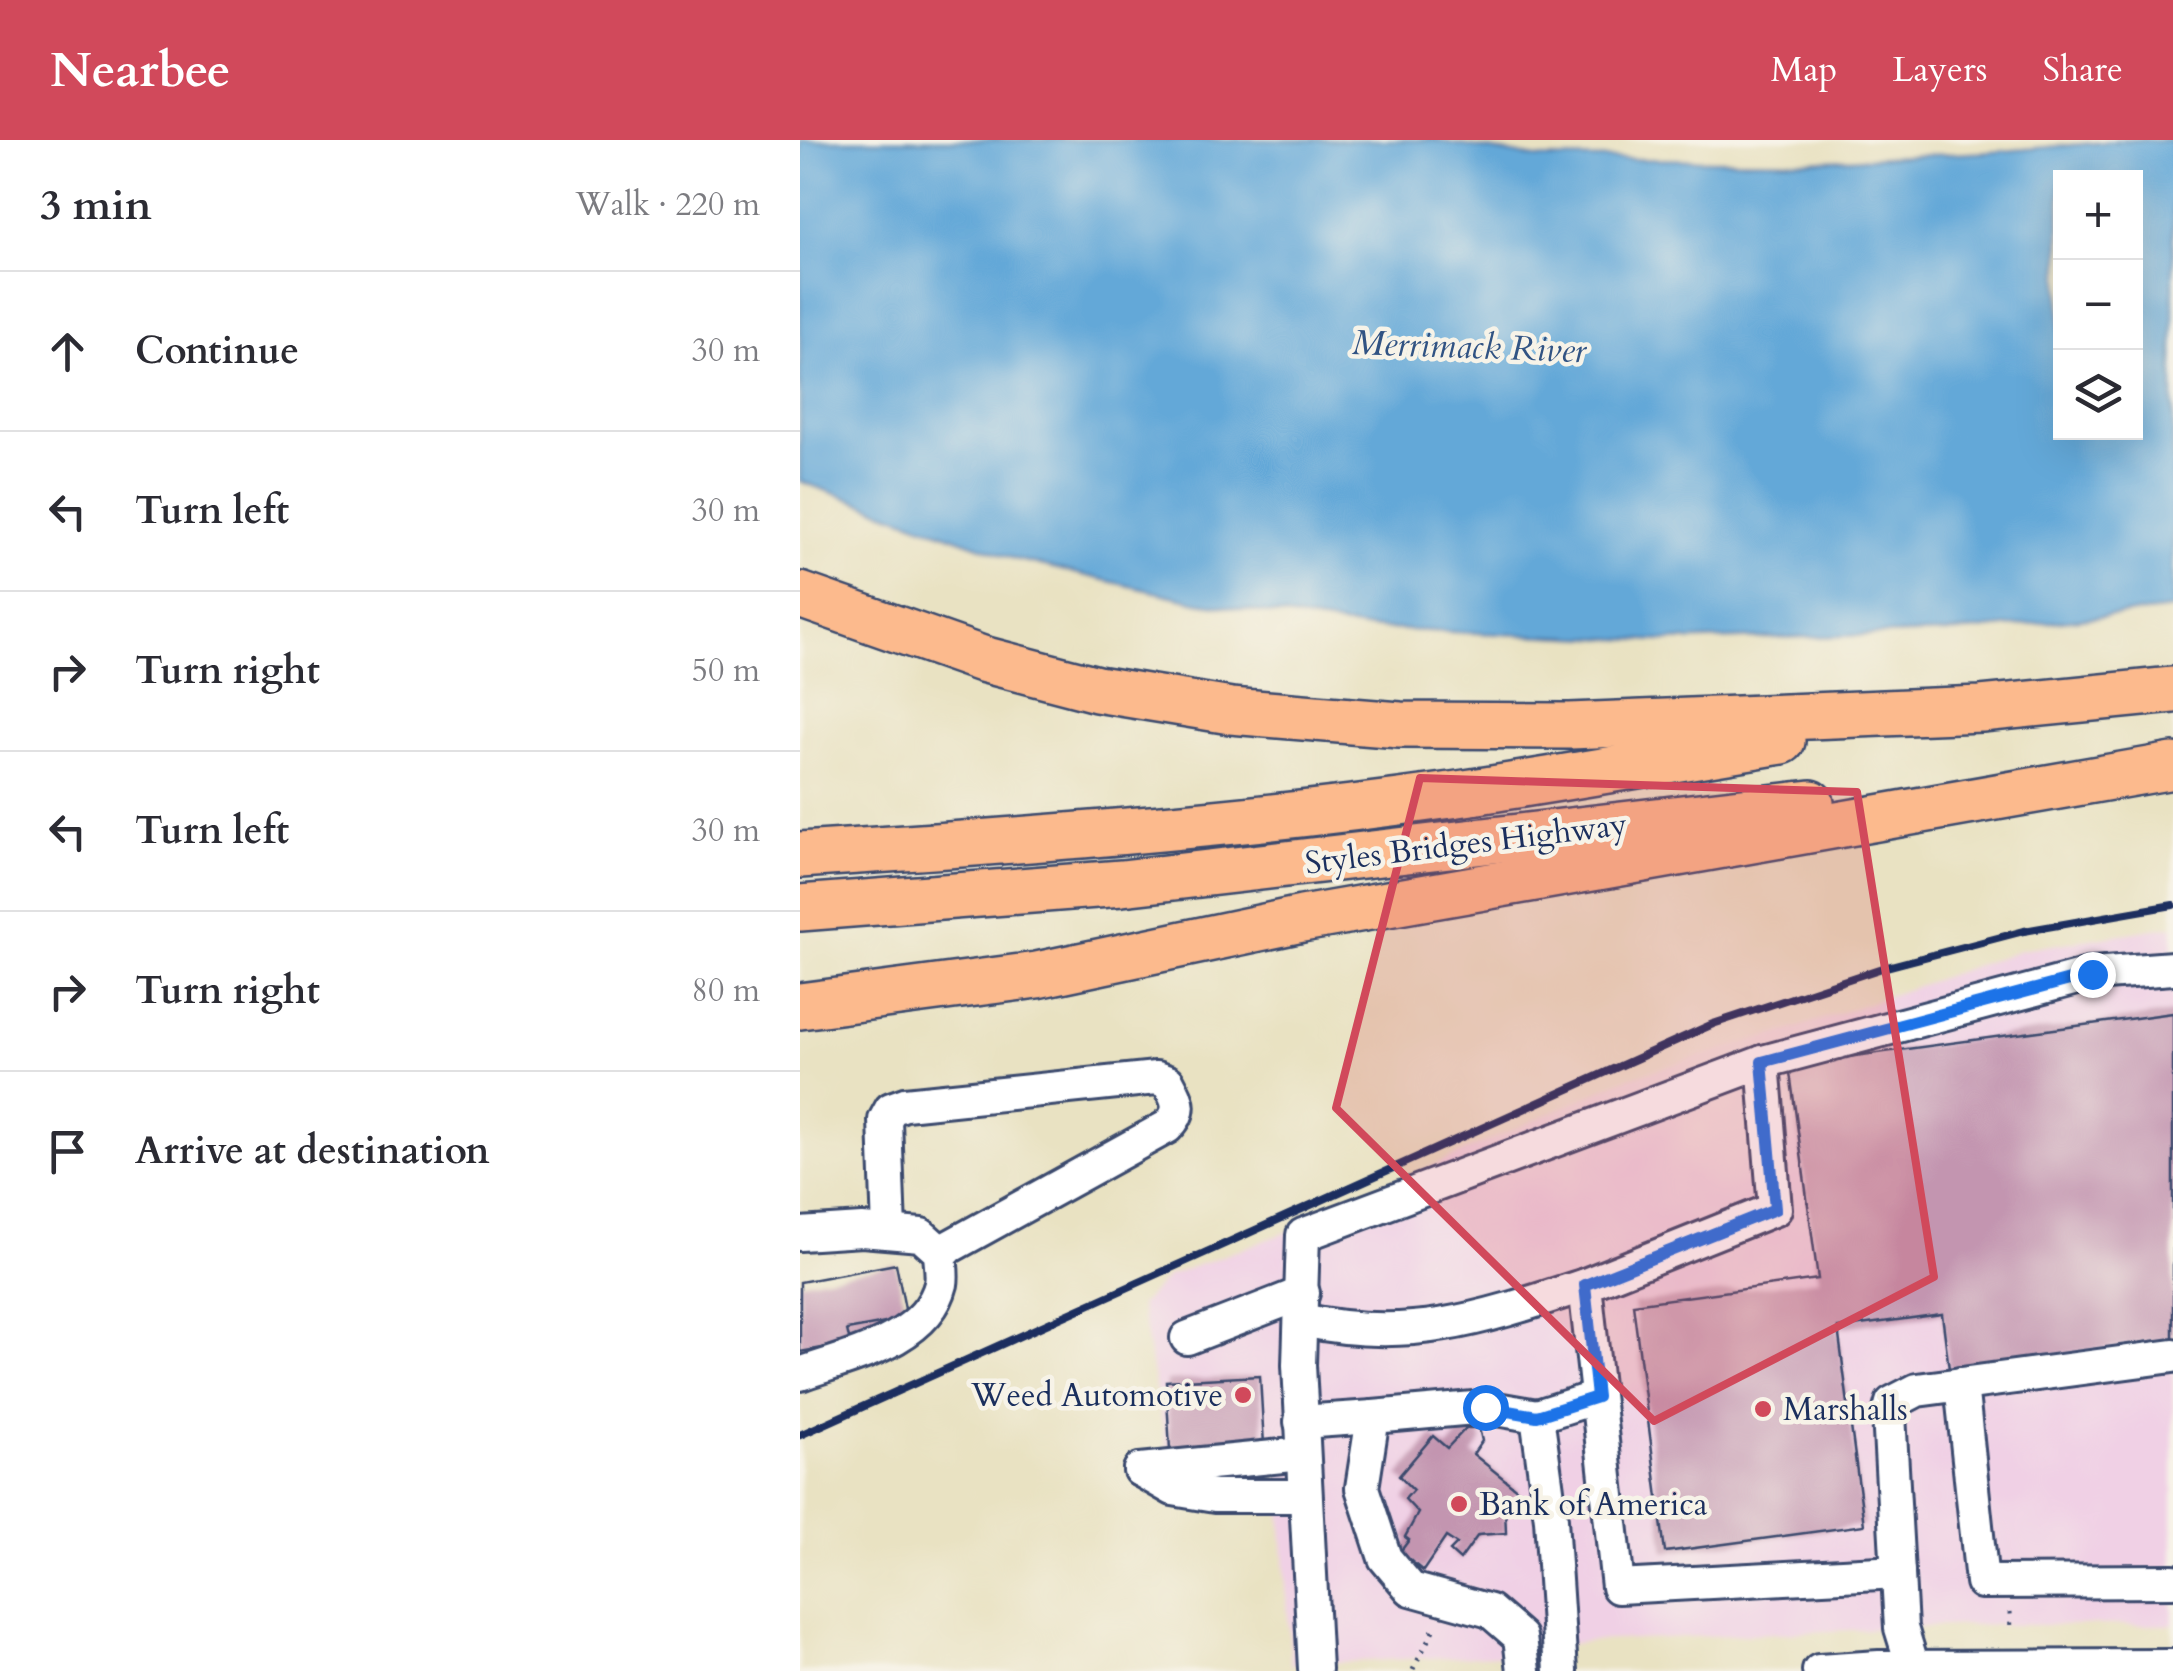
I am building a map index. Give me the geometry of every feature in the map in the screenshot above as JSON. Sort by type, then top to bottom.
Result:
[{"type":"highway","points":[[800,595],[982,659],[1097,689],[1231,711],[1400,726],[1570,726],[1981,709],[2173,690]]},
{"type":"highway","name":"Styles Bridges Highway","points":[[800,855],[1040,840],[1444,796],[1981,709]]},
{"type":"highway","points":[[800,1006],[1037,975],[1302,920],[2152,770]]},
{"type":"highway","name":"Styles Bridges Highway","points":[[800,908],[1122,883],[1734,810],[2152,770]]},
{"type":"street","points":[[1315,1669],[1299,1365],[1303,1236],[1762,1062],[2092,974],[2173,968]]},
{"type":"street","points":[[1187,1338],[1303,1306],[1346,1330],[1373,1331],[1486,1318],[1585,1285],[1775,1209],[1762,1062]]},
{"type":"street","points":[[800,1234],[916,1240],[1167,1127],[1178,1117],[1180,1104],[1168,1082],[1156,1078],[905,1104],[891,1109],[884,1120],[916,1240],[941,1283],[922,1320],[871,1350],[800,1374]]},
{"type":"street","points":[[1585,1285],[1618,1588],[1898,1572]]},
{"type":"street","points":[[1912,1666],[1901,1628],[1889,1429],[1892,1403],[1917,1390],[2173,1356]]},
{"type":"street","points":[[1961,1384],[1982,1582],[2173,1581]]},
{"type":"street","points":[[1305,1496],[1215,1496],[1173,1490],[1140,1470],[1302,1438],[1373,1417],[1485,1407],[1537,1416],[1597,1397]]},
{"type":"street","points":[[1537,1416],[1551,1519],[1561,1671]]},
{"type":"street","points":[[1373,1417],[1362,1488],[1385,1558],[1412,1589],[1490,1611],[1504,1622],[1520,1636],[1524,1671]]},
{"type":"street","points":[[1504,1622],[1558,1615]]},
{"type":"street","points":[[1819,1671],[1912,1666],[2173,1666]]},
{"type":"path","points":[[1413,1670],[1436,1623]]},
{"type":"highlighted area","points":[[1420,778],[1857,792],[1934,1277],[1654,1421],[1336,1108]]},
{"type":"shaded area","points":[[2173,926],[2173,1625],[1969,1625],[1590,1641],[1500,1655],[1291,1664],[1277,1449],[1168,1455],[1140,1305],[1168,1276],[1287,1232],[1627,1078],[1791,1030],[2020,950]]},
{"type":"water","name":"Merrimack River","points":[[800,140],[1433,140],[1536,158],[1807,161],[2173,140],[2173,609],[1948,633],[1664,641],[1360,628],[1198,602],[1015,559],[800,481]]},
{"type":"building","points":[[2173,1013],[2173,1339],[1949,1369],[1942,1314],[1838,1328],[1864,1525],[1665,1552],[1633,1304],[1818,1279],[1789,1065]]},
{"type":"building","points":[[896,1264],[907,1319],[847,1330],[850,1343],[800,1352],[800,1282]]},
{"type":"building","points":[[1260,1376],[1264,1445],[1170,1450],[1166,1381]]},
{"type":"building","name":"Bank of America","points":[[1466,1428],[1479,1428],[1482,1441],[1473,1454],[1519,1491],[1505,1508],[1506,1533],[1478,1535],[1460,1560],[1450,1551],[1457,1544],[1446,1537],[1423,1571],[1400,1552],[1409,1540],[1405,1537],[1418,1513],[1405,1499],[1413,1490],[1399,1476],[1433,1436],[1447,1448]]},
{"type":"railway","points":[[800,1435],[1713,1024],[1879,969],[2024,931],[2173,905]]},
{"type":"place","name":"Weed Automotive","points":[[1243,1395]]},
{"type":"place","name":"Marshalls","points":[[1763,1409]]},
{"type":"place","name":"Bank of America","points":[[1459,1504]]},
{"type":"route","points":[[1485,1407],[1537,1416],[1597,1397],[1585,1285],[1775,1209],[1762,1062],[2092,974]]}]
